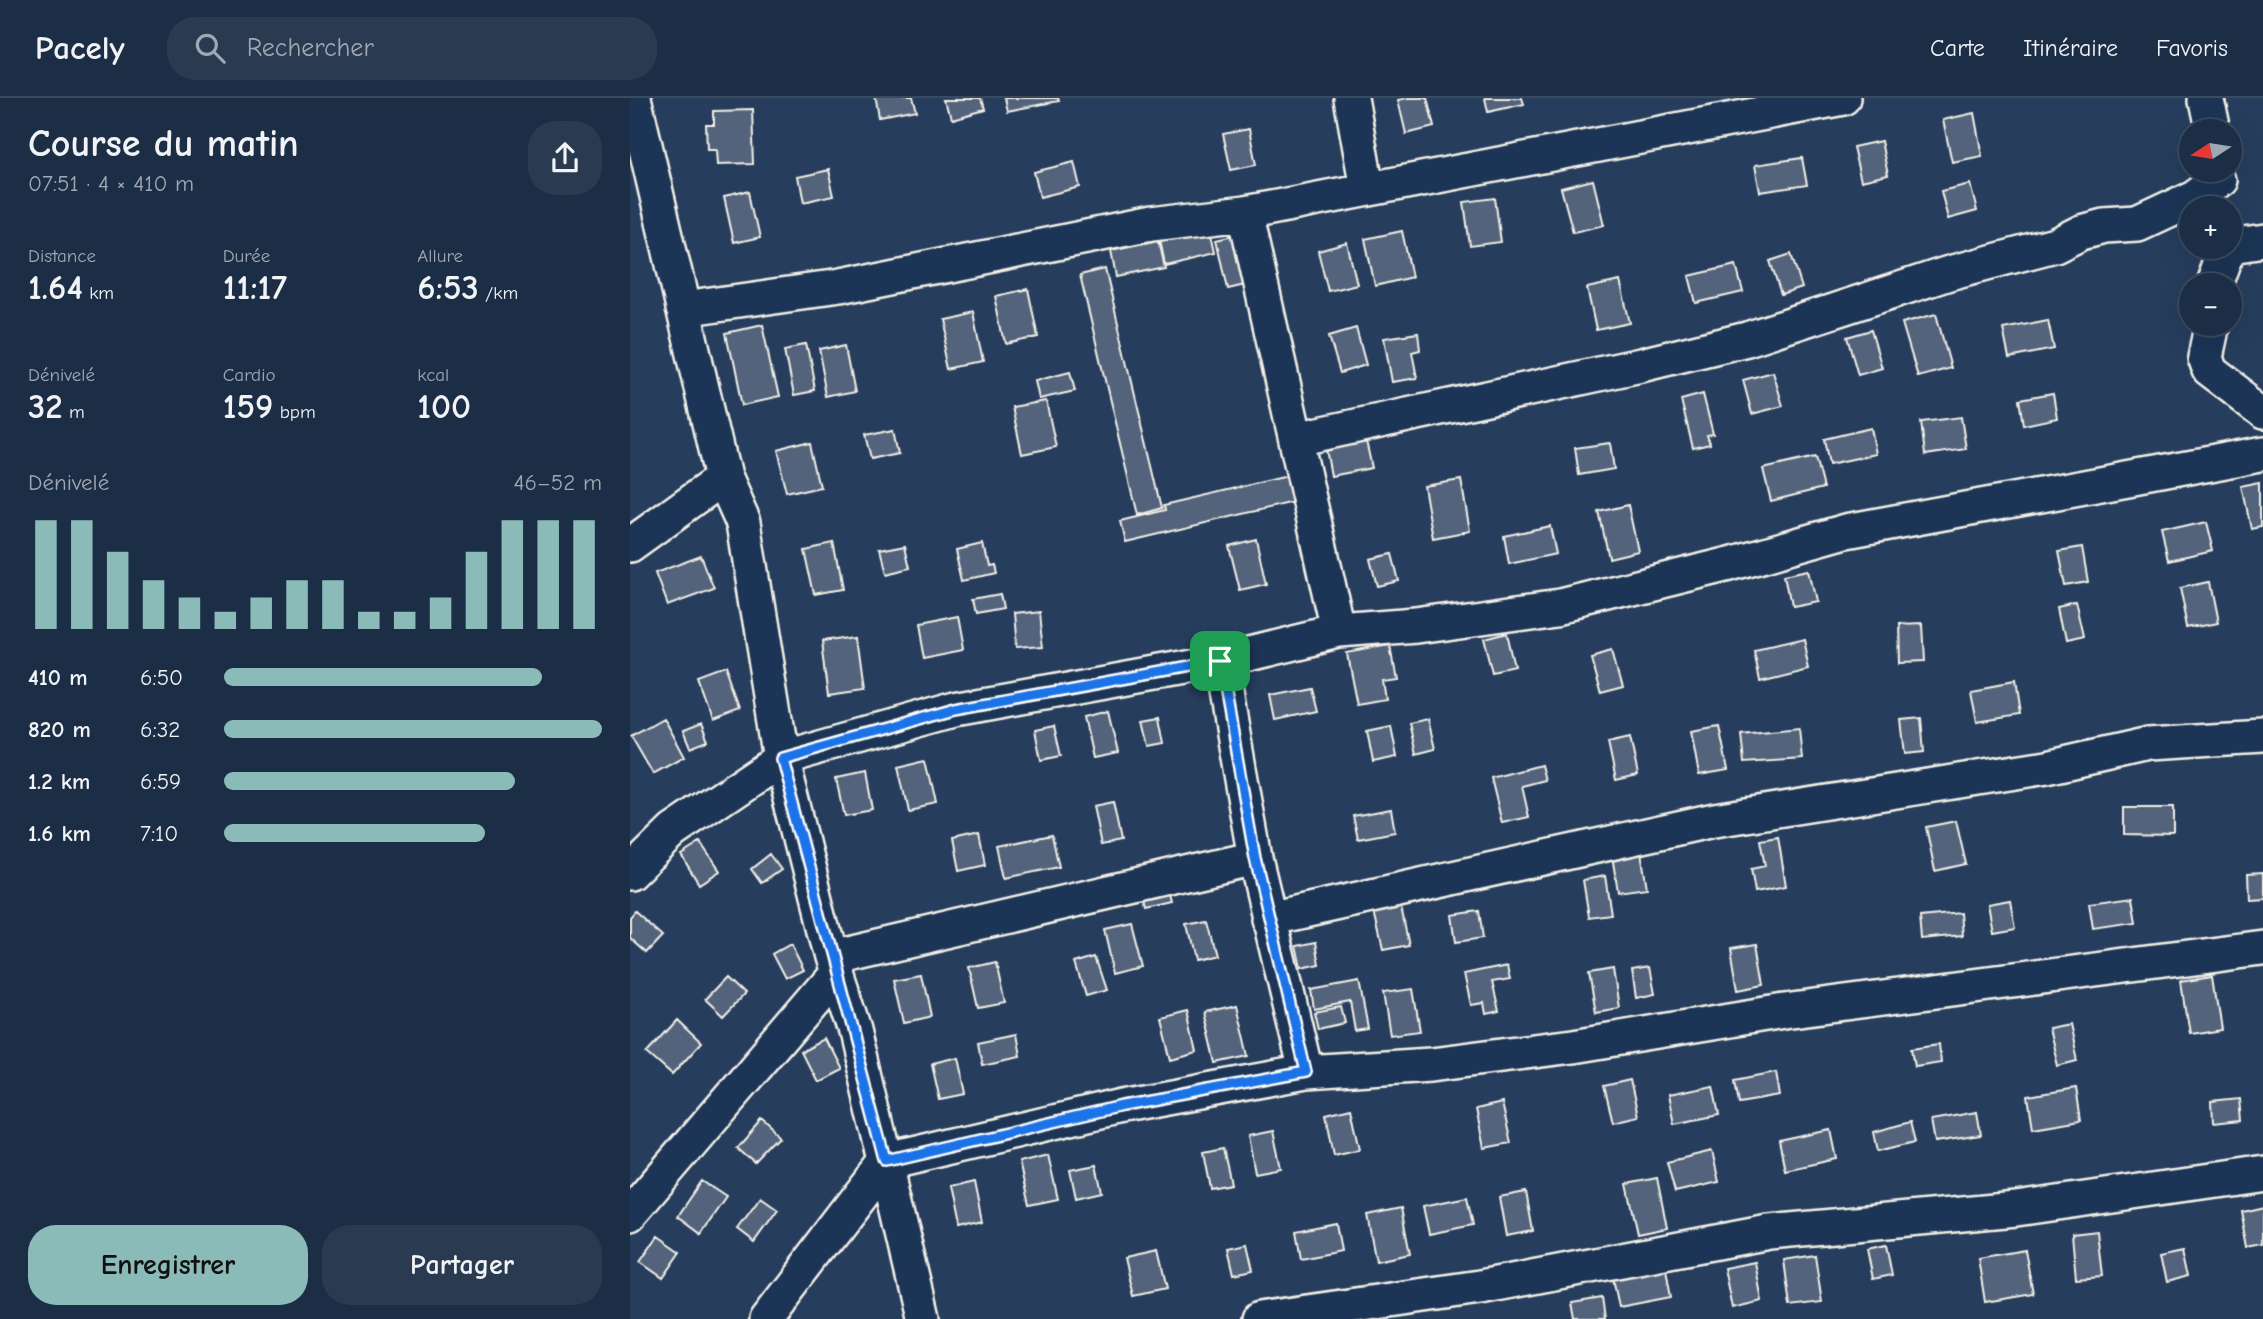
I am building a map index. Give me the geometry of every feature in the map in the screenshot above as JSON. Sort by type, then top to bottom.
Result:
[{"type":"street","points":[[634,98],[640,179],[683,309],[723,478],[743,523],[780,758],[833,965],[855,1031],[923,1319]]},
{"type":"street","points":[[1351,98],[1367,188]]},
{"type":"street","points":[[683,309],[838,286],[1151,224],[1245,213],[1797,102],[1843,98]]},
{"type":"street","points":[[2206,98],[2210,119]]},
{"type":"street","points":[[1296,439],[1641,365],[1747,339],[1949,272],[2055,245],[2081,232],[2104,226],[2137,224],[2220,186]]},
{"type":"street","points":[[1245,213],[1339,632]]},
{"type":"street","points":[[2242,244],[2263,240]]},
{"type":"street","points":[[2208,336],[2204,357],[2208,371],[2263,412]]},
{"type":"street","points":[[630,873],[673,831],[780,758],[956,709],[1220,661],[1339,632],[1416,626],[1560,606],[1730,565],[1846,531],[2263,454]]},
{"type":"street","points":[[630,545],[723,478]]},
{"type":"street","points":[[1220,661],[1255,858],[1306,1072]]},
{"type":"street","points":[[1268,919],[1714,820],[2047,767],[2148,744],[2263,737]]},
{"type":"street","points":[[630,1213],[833,965],[1255,858]]},
{"type":"street","points":[[766,1319],[887,1161],[1122,1106],[1306,1072],[1431,1064],[1560,1048],[1784,1011],[2263,948]]},
{"type":"street","points":[[1259,1319],[1480,1287],[1769,1232],[2016,1209],[2263,1172]]},
{"type":"building","points":[[876,98],[911,98],[915,113],[880,120]]},
{"type":"building","points":[[946,98],[980,98],[983,108],[951,117]]},
{"type":"building","points":[[1004,98],[1058,98],[1059,101],[1007,111]]},
{"type":"building","points":[[1427,98],[1434,127],[1406,134],[1398,100]]},
{"type":"building","points":[[1485,98],[1522,98],[1524,104],[1488,112]]},
{"type":"building","points":[[753,110],[755,164],[716,165],[715,149],[707,149],[706,124],[714,124],[714,111]]},
{"type":"building","points":[[1974,113],[1982,156],[1952,162],[1943,120]]},
{"type":"building","points":[[1249,129],[1256,165],[1231,170],[1223,134]]},
{"type":"building","points":[[1881,141],[1888,175],[1861,181],[1853,147]]},
{"type":"building","points":[[1802,158],[1807,185],[1760,192],[1755,165]]},
{"type":"building","points":[[1074,162],[1080,187],[1040,197],[1034,172]]},
{"type":"building","points":[[828,169],[834,196],[800,203],[795,176]]},
{"type":"building","points":[[1593,180],[1604,225],[1573,232],[1561,188]]},
{"type":"building","points":[[1970,184],[1977,211],[1948,219],[1941,191]]},
{"type":"building","points":[[750,192],[760,237],[734,243],[724,198]]},
{"type":"building","points":[[1495,198],[1501,242],[1470,246],[1464,202]]},
{"type":"building","points":[[1211,229],[1216,252],[1164,264],[1159,240]]},
{"type":"building","points":[[1402,231],[1412,277],[1375,286],[1365,239]]},
{"type":"building","points":[[1234,235],[1245,285],[1228,289],[1217,239]]},
{"type":"building","points":[[1158,241],[1164,267],[1116,277],[1111,251]]},
{"type":"building","points":[[1347,243],[1357,284],[1328,291],[1318,251]]},
{"type":"building","points":[[1791,254],[1802,288],[1781,295],[1770,261]]},
{"type":"building","points":[[1736,265],[1743,292],[1696,303],[1689,276]]},
{"type":"building","points":[[1105,269],[1162,508],[1137,515],[1080,275]]},
{"type":"building","points":[[1620,281],[1630,323],[1596,330],[1587,288]]},
{"type":"building","points":[[1028,289],[1038,337],[1006,344],[996,296]]},
{"type":"building","points":[[973,312],[983,362],[951,369],[940,319]]},
{"type":"building","points":[[1936,314],[1951,368],[1918,377],[1902,323]]},
{"type":"building","points":[[2048,320],[2054,349],[2009,358],[2003,329]]},
{"type":"building","points":[[762,325],[778,397],[742,405],[727,333]]},
{"type":"building","points":[[1356,328],[1366,365],[1340,373],[1329,336]]},
{"type":"building","points":[[1871,330],[1882,368],[1858,375],[1847,337]]},
{"type":"building","points":[[1418,333],[1420,350],[1412,352],[1417,378],[1392,382],[1384,338]]},
{"type":"building","points":[[806,345],[815,391],[794,395],[785,349]]},
{"type":"building","points":[[846,345],[855,391],[828,397],[819,351]]},
{"type":"building","points":[[1070,372],[1075,391],[1039,399],[1035,381]]},
{"type":"building","points":[[1773,372],[1783,406],[1752,414],[1743,380]]},
{"type":"building","points":[[2053,393],[2057,418],[2024,425],[2020,399]]},
{"type":"building","points":[[1703,394],[1713,434],[1707,435],[1710,444],[1693,448],[1681,400]]},
{"type":"building","points":[[1046,401],[1056,447],[1022,454],[1012,407]]},
{"type":"building","points":[[1961,417],[1966,449],[1925,455],[1921,422]]},
{"type":"building","points":[[1871,428],[1876,454],[1829,464],[1824,439]]},
{"type":"building","points":[[895,429],[900,453],[870,459],[864,435]]},
{"type":"building","points":[[1366,441],[1372,468],[1331,476],[1326,449]]},
{"type":"building","points":[[812,442],[822,486],[787,494],[776,451]]},
{"type":"building","points":[[1610,443],[1614,469],[1579,475],[1575,448]]},
{"type":"building","points":[[1815,457],[1823,488],[1771,501],[1763,469]]},
{"type":"building","points":[[1292,475],[1298,501],[1125,542],[1120,521],[1165,510],[1164,505]]},
{"type":"building","points":[[1461,480],[1470,531],[1433,538],[1424,486]]},
{"type":"building","points":[[2263,483],[2263,527],[2252,529],[2243,487]]},
{"type":"building","points":[[1628,505],[1638,551],[1609,558],[1599,512]]},
{"type":"building","points":[[2206,522],[2213,551],[2169,561],[2162,532]]},
{"type":"building","points":[[1550,526],[1556,554],[1509,564],[1504,536]]},
{"type":"building","points":[[1256,539],[1266,584],[1240,590],[1229,546]]},
{"type":"building","points":[[834,543],[843,590],[816,595],[806,549]]},
{"type":"building","points":[[982,543],[987,566],[992,565],[994,573],[964,580],[957,549]]},
{"type":"building","points":[[905,544],[910,566],[885,572],[879,549]]},
{"type":"building","points":[[2082,547],[2088,582],[2066,586],[2059,551]]},
{"type":"building","points":[[1392,554],[1399,581],[1377,586],[1370,559]]},
{"type":"building","points":[[701,556],[714,588],[667,605],[655,573]]},
{"type":"building","points":[[1809,570],[1816,602],[1790,607],[1784,575]]},
{"type":"building","points":[[2208,582],[2216,622],[2188,628],[2180,588]]},
{"type":"building","points":[[1000,594],[1003,609],[976,614],[973,599]]},
{"type":"building","points":[[2077,605],[2085,640],[2066,644],[2059,609]]},
{"type":"building","points":[[1039,611],[1043,647],[1015,649],[1012,614]]},
{"type":"building","points":[[957,617],[963,650],[922,658],[916,625]]},
{"type":"building","points":[[1921,626],[1923,662],[1897,663],[1896,627]]},
{"type":"building","points":[[1507,633],[1515,671],[1493,676],[1484,639]]},
{"type":"building","points":[[858,636],[865,688],[829,693],[822,641]]},
{"type":"building","points":[[1802,639],[1808,666],[1760,678],[1754,650]]},
{"type":"building","points":[[1390,646],[1396,677],[1382,679],[1385,699],[1357,704],[1347,654]]},
{"type":"building","points":[[1613,649],[1623,685],[1600,691],[1590,655]]},
{"type":"building","points":[[726,672],[740,711],[713,721],[699,682]]},
{"type":"building","points":[[2014,682],[2019,715],[1977,722],[1971,690]]},
{"type":"building","points":[[1310,687],[1316,711],[1275,720],[1270,695]]},
{"type":"building","points":[[1108,711],[1118,753],[1093,758],[1084,717]]},
{"type":"building","points":[[1160,717],[1165,743],[1149,746],[1143,720]]},
{"type":"building","points":[[663,718],[684,757],[653,774],[631,736]]},
{"type":"building","points":[[1921,718],[1924,752],[1905,754],[1901,720]]},
{"type":"building","points":[[1428,719],[1435,749],[1416,754],[1409,723]]},
{"type":"building","points":[[701,724],[708,741],[690,748],[683,731]]},
{"type":"building","points":[[1054,726],[1061,756],[1041,760],[1035,730]]},
{"type":"building","points":[[1391,726],[1397,757],[1373,762],[1367,731]]},
{"type":"building","points":[[1719,726],[1728,770],[1699,775],[1691,731]]},
{"type":"building","points":[[1799,728],[1802,759],[1744,763],[1741,734]]},
{"type":"building","points":[[1630,737],[1638,775],[1616,780],[1608,742]]},
{"type":"building","points":[[928,758],[938,804],[908,810],[898,765]]},
{"type":"building","points":[[1541,765],[1545,780],[1522,786],[1529,817],[1502,823],[1491,778]]},
{"type":"building","points":[[865,773],[872,810],[844,815],[836,779]]},
{"type":"building","points":[[1113,802],[1121,841],[1101,845],[1093,806]]},
{"type":"building","points":[[2124,807],[2173,807],[2173,836],[2124,835]]},
{"type":"building","points":[[1391,809],[1395,832],[1358,839],[1353,816]]},
{"type":"building","points":[[1956,821],[1966,864],[1935,871],[1926,827]]},
{"type":"building","points":[[979,835],[985,865],[958,871],[952,841]]},
{"type":"building","points":[[1052,835],[1059,867],[1006,878],[999,846]]},
{"type":"building","points":[[1778,837],[1786,886],[1755,892],[1751,869],[1765,866],[1760,840]]},
{"type":"building","points":[[700,843],[719,871],[699,884],[681,855]]},
{"type":"building","points":[[1641,852],[1647,888],[1618,892],[1612,856]]},
{"type":"building","points":[[771,854],[782,869],[762,883],[752,869]]},
{"type":"building","points":[[2263,874],[2263,898],[2247,899],[2246,875]]},
{"type":"building","points":[[1605,876],[1611,914],[1589,917],[1583,880]]},
{"type":"building","points":[[1168,887],[1172,903],[1146,909],[1142,893]]},
{"type":"building","points":[[2133,897],[2137,923],[2093,929],[2089,903]]},
{"type":"building","points":[[2010,900],[2015,927],[1992,931],[1987,904]]},
{"type":"building","points":[[1400,902],[1409,945],[1383,950],[1373,907]]},
{"type":"building","points":[[635,911],[663,936],[647,953],[630,938],[630,917]]},
{"type":"building","points":[[1479,911],[1483,938],[1456,942],[1452,915]]},
{"type":"building","points":[[1960,913],[1962,936],[1922,940],[1920,917]]},
{"type":"building","points":[[1206,920],[1215,955],[1194,960],[1186,924]]},
{"type":"building","points":[[1132,924],[1143,966],[1115,973],[1105,930]]},
{"type":"building","points":[[1316,942],[1320,965],[1302,969],[1297,946]]},
{"type":"building","points":[[790,944],[803,970],[785,979],[772,954]]},
{"type":"building","points":[[1757,944],[1764,985],[1738,990],[1731,948]]},
{"type":"building","points":[[1096,957],[1107,990],[1086,996],[1076,963]]},
{"type":"building","points":[[995,962],[1004,1003],[978,1008],[969,968]]},
{"type":"building","points":[[1507,965],[1510,979],[1492,982],[1499,1011],[1486,1014],[1484,1003],[1471,1005],[1464,974]]},
{"type":"building","points":[[1650,968],[1655,994],[1636,998],[1632,971]]},
{"type":"building","points":[[1613,969],[1619,1008],[1596,1012],[1589,973]]},
{"type":"building","points":[[921,974],[930,1017],[904,1023],[894,979]]},
{"type":"building","points":[[2212,975],[2220,1028],[2189,1033],[2181,980]]},
{"type":"building","points":[[726,977],[744,994],[723,1016],[705,999]]},
{"type":"building","points":[[1359,981],[1368,1029],[1355,1031],[1350,1002],[1314,1009],[1311,990]]},
{"type":"building","points":[[1413,989],[1420,1031],[1390,1035],[1383,993]]},
{"type":"building","points":[[1237,1005],[1249,1056],[1217,1063],[1205,1012]]},
{"type":"building","points":[[1341,1007],[1345,1023],[1318,1029],[1314,1012]]},
{"type":"building","points":[[1188,1010],[1197,1050],[1170,1057],[1160,1017]]},
{"type":"building","points":[[677,1020],[701,1043],[672,1075],[647,1053]]},
{"type":"building","points":[[2069,1024],[2077,1060],[2057,1065],[2048,1028]]},
{"type":"building","points":[[1016,1034],[1020,1056],[982,1064],[978,1042]]},
{"type":"building","points":[[824,1038],[839,1068],[816,1080],[801,1050]]},
{"type":"building","points":[[1939,1044],[1941,1062],[1915,1066],[1912,1048]]},
{"type":"building","points":[[955,1058],[963,1094],[938,1099],[930,1064]]},
{"type":"building","points":[[1776,1072],[1780,1096],[1739,1103],[1735,1080]]},
{"type":"building","points":[[1630,1080],[1638,1116],[1613,1122],[1604,1086]]},
{"type":"building","points":[[1713,1086],[1719,1115],[1674,1124],[1668,1095]]},
{"type":"building","points":[[2076,1088],[2081,1120],[2033,1128],[2028,1096]]},
{"type":"building","points":[[2241,1099],[2243,1120],[2214,1123],[2213,1102]]},
{"type":"building","points":[[1502,1103],[1511,1143],[1484,1148],[1476,1109]]},
{"type":"building","points":[[1351,1108],[1360,1149],[1334,1155],[1326,1114]]},
{"type":"building","points":[[1977,1112],[1981,1135],[1935,1142],[1931,1120]]},
{"type":"building","points":[[762,1121],[781,1138],[756,1164],[738,1148]]},
{"type":"building","points":[[1910,1122],[1915,1142],[1878,1151],[1874,1132]]},
{"type":"building","points":[[1831,1130],[1837,1159],[1785,1170],[1779,1141]]},
{"type":"building","points":[[1273,1131],[1281,1168],[1255,1173],[1248,1136]]},
{"type":"building","points":[[1223,1148],[1231,1184],[1210,1188],[1203,1152]]},
{"type":"building","points":[[1712,1151],[1719,1182],[1675,1192],[1667,1162]]},
{"type":"building","points":[[1048,1155],[1058,1199],[1029,1205],[1019,1162]]},
{"type":"building","points":[[1096,1165],[1102,1192],[1076,1198],[1070,1170]]},
{"type":"building","points":[[1657,1178],[1667,1228],[1638,1234],[1627,1184]]},
{"type":"building","points":[[702,1181],[726,1197],[701,1233],[678,1216]]},
{"type":"building","points":[[974,1182],[982,1222],[956,1228],[948,1188]]},
{"type":"building","points":[[1526,1192],[1533,1231],[1506,1236],[1499,1197]]},
{"type":"building","points":[[1467,1197],[1473,1225],[1429,1234],[1423,1206]]},
{"type":"building","points":[[760,1198],[777,1210],[754,1242],[737,1229]]},
{"type":"building","points":[[2263,1205],[2263,1245],[2248,1248],[2241,1210]]},
{"type":"building","points":[[1401,1208],[1410,1254],[1376,1261],[1367,1215]]},
{"type":"building","points":[[1336,1223],[1341,1251],[1301,1259],[1296,1231]]},
{"type":"building","points":[[2097,1231],[2102,1276],[2076,1278],[2072,1234]]},
{"type":"building","points":[[658,1236],[681,1252],[663,1278],[640,1262]]},
{"type":"building","points":[[1247,1244],[1253,1270],[1234,1274],[1228,1248]]},
{"type":"building","points":[[1886,1245],[1892,1275],[1873,1279],[1867,1249]]},
{"type":"building","points":[[2185,1248],[2191,1276],[2167,1282],[2161,1253]]},
{"type":"building","points":[[2025,1250],[2033,1294],[1985,1302],[1978,1258]]},
{"type":"building","points":[[1156,1251],[1165,1289],[1133,1296],[1124,1258]]},
{"type":"building","points":[[1815,1255],[1822,1302],[1790,1306],[1784,1260]]},
{"type":"building","points":[[1755,1262],[1762,1301],[1732,1308],[1724,1268]]},
{"type":"building","points":[[1665,1263],[1671,1297],[1619,1307],[1612,1273]]},
{"type":"building","points":[[1602,1298],[1605,1319],[1575,1319],[1572,1303]]},
{"type":"route","points":[[1220,661],[1255,858],[1306,1072],[1122,1106],[887,1161],[855,1031],[831,957],[780,758],[956,709],[1220,661]]}]
